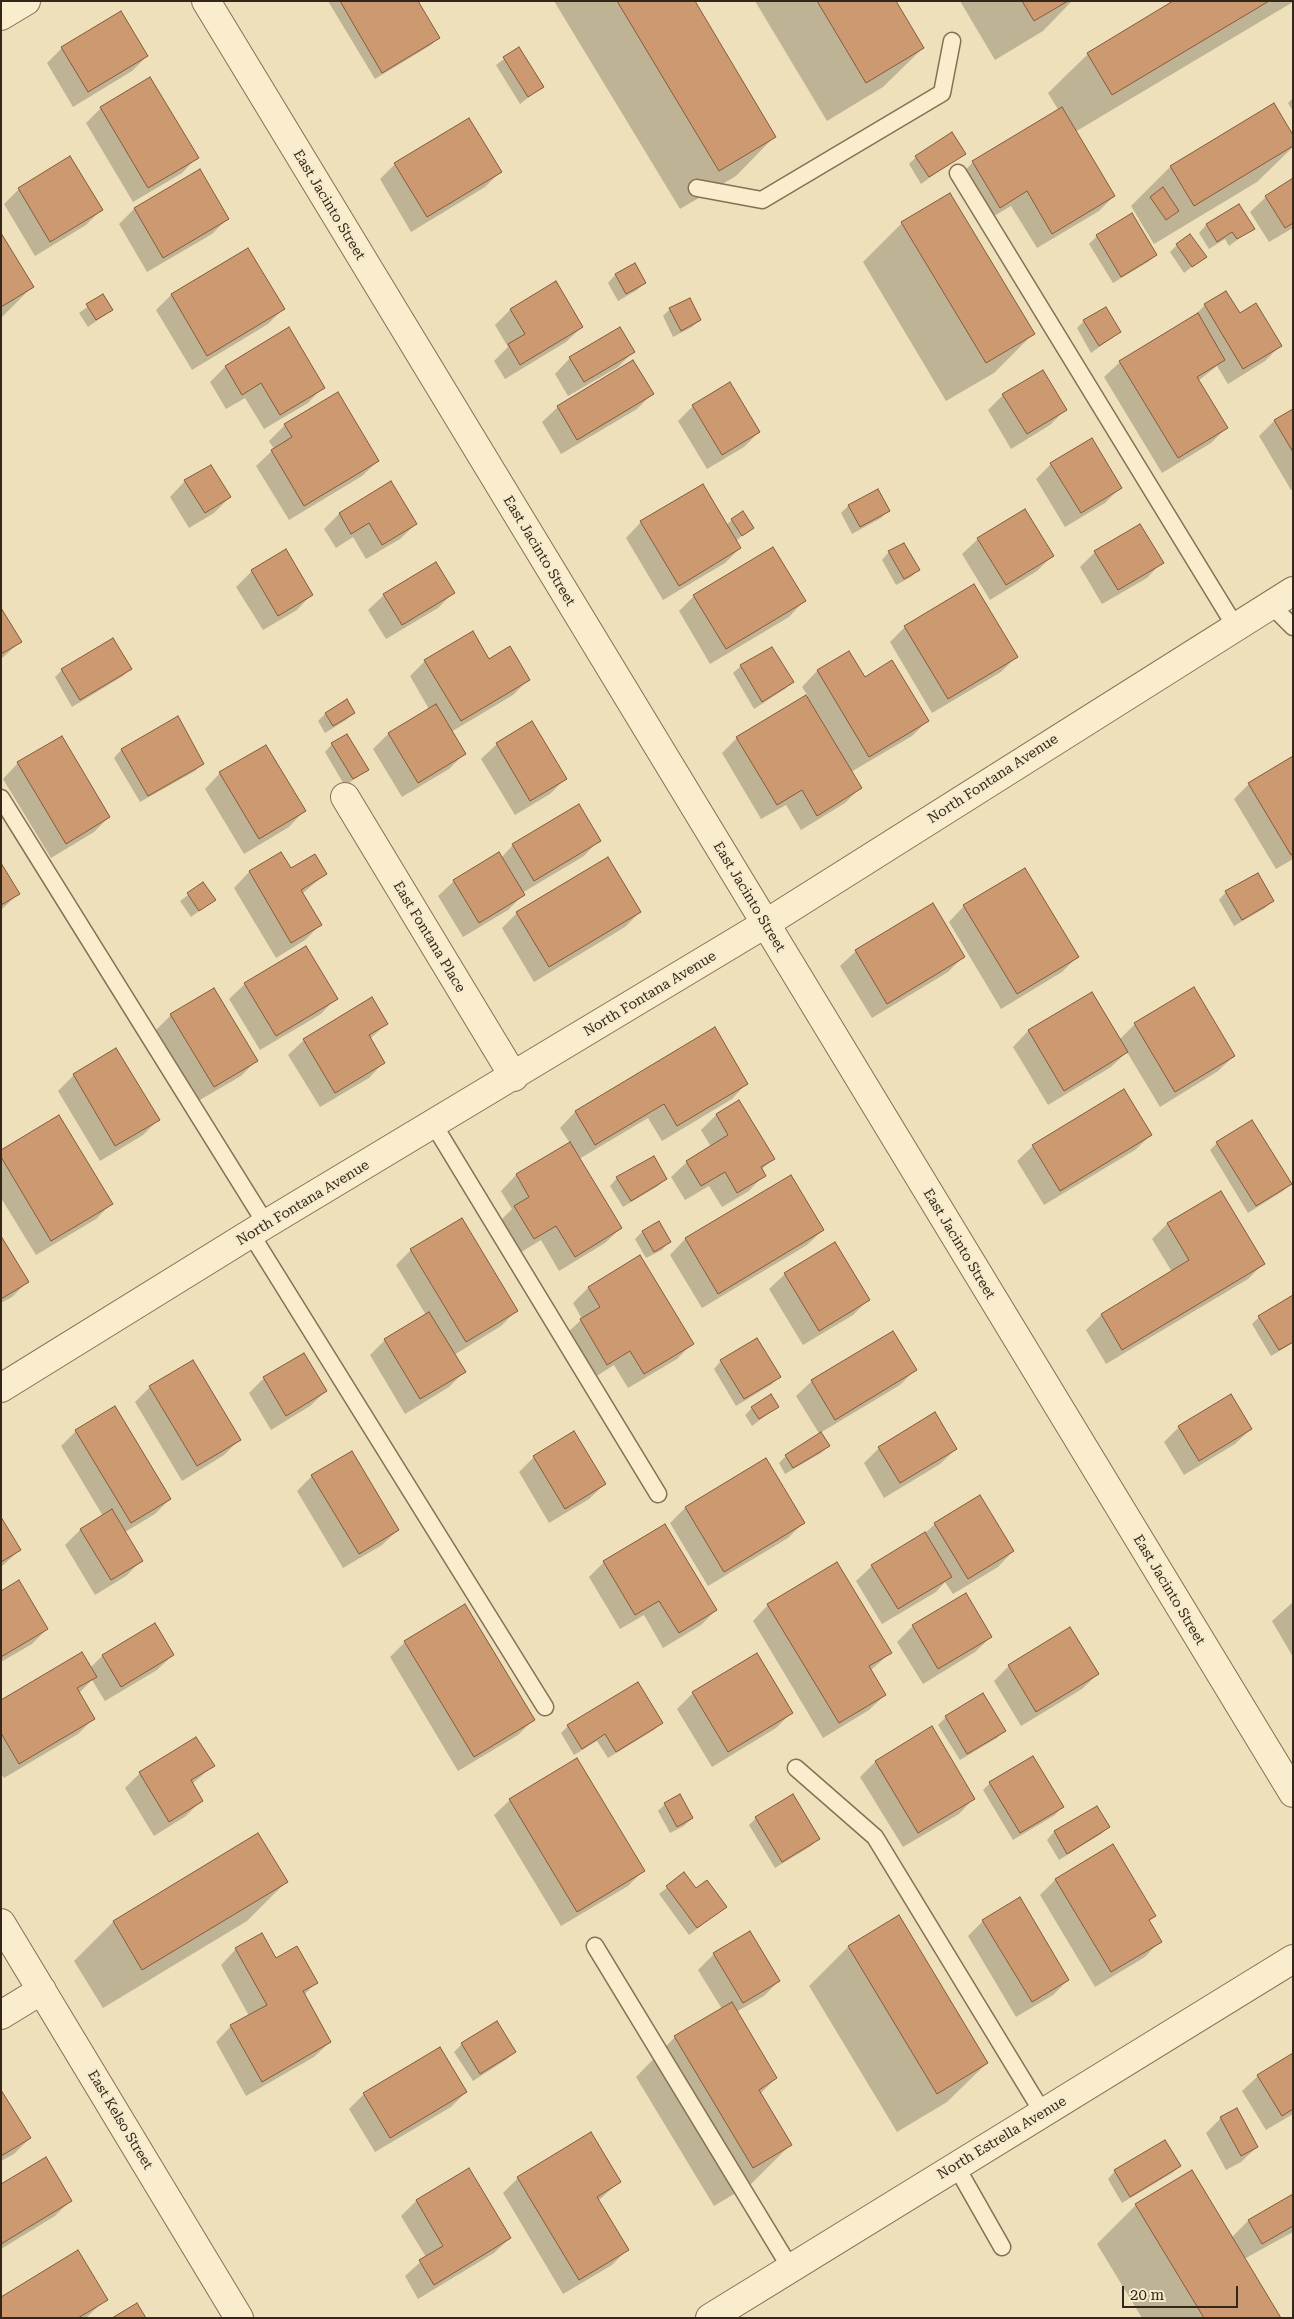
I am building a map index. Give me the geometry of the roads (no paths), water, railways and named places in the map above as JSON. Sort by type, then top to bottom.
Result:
[{"type":"street","points":[[1,16],[26,1]]},
{"type":"street","name":"East Jacinto Street","points":[[206,1],[1293,1794]]},
{"type":"street","name":"North Fontana Avenue","points":[[1,1388],[258,1229],[514,1077],[765,924],[1281,598]]},
{"type":"street","name":"East Fontana Place","points":[[345,797],[514,1077]]},
{"type":"street","name":"East Kelso Street","points":[[1,1923],[239,2318]]},
{"type":"street","name":"North Estrella Avenue","points":[[710,2318],[1293,1959]]},
{"type":"street","points":[[1,2015],[42,1990]]},
{"type":"lane","points":[[697,188],[762,200],[942,94],[952,41]]},
{"type":"lane","points":[[958,173],[1235,626]]},
{"type":"lane","points":[[1281,598],[1293,627]]},
{"type":"lane","points":[[1,798],[545,1707]]},
{"type":"lane","points":[[434,1125],[658,1494]]},
{"type":"lane","points":[[796,1768],[875,1837],[1043,2113]]},
{"type":"lane","points":[[595,1946],[790,2269]]},
{"type":"lane","points":[[956,2166],[1002,2247]]}]
